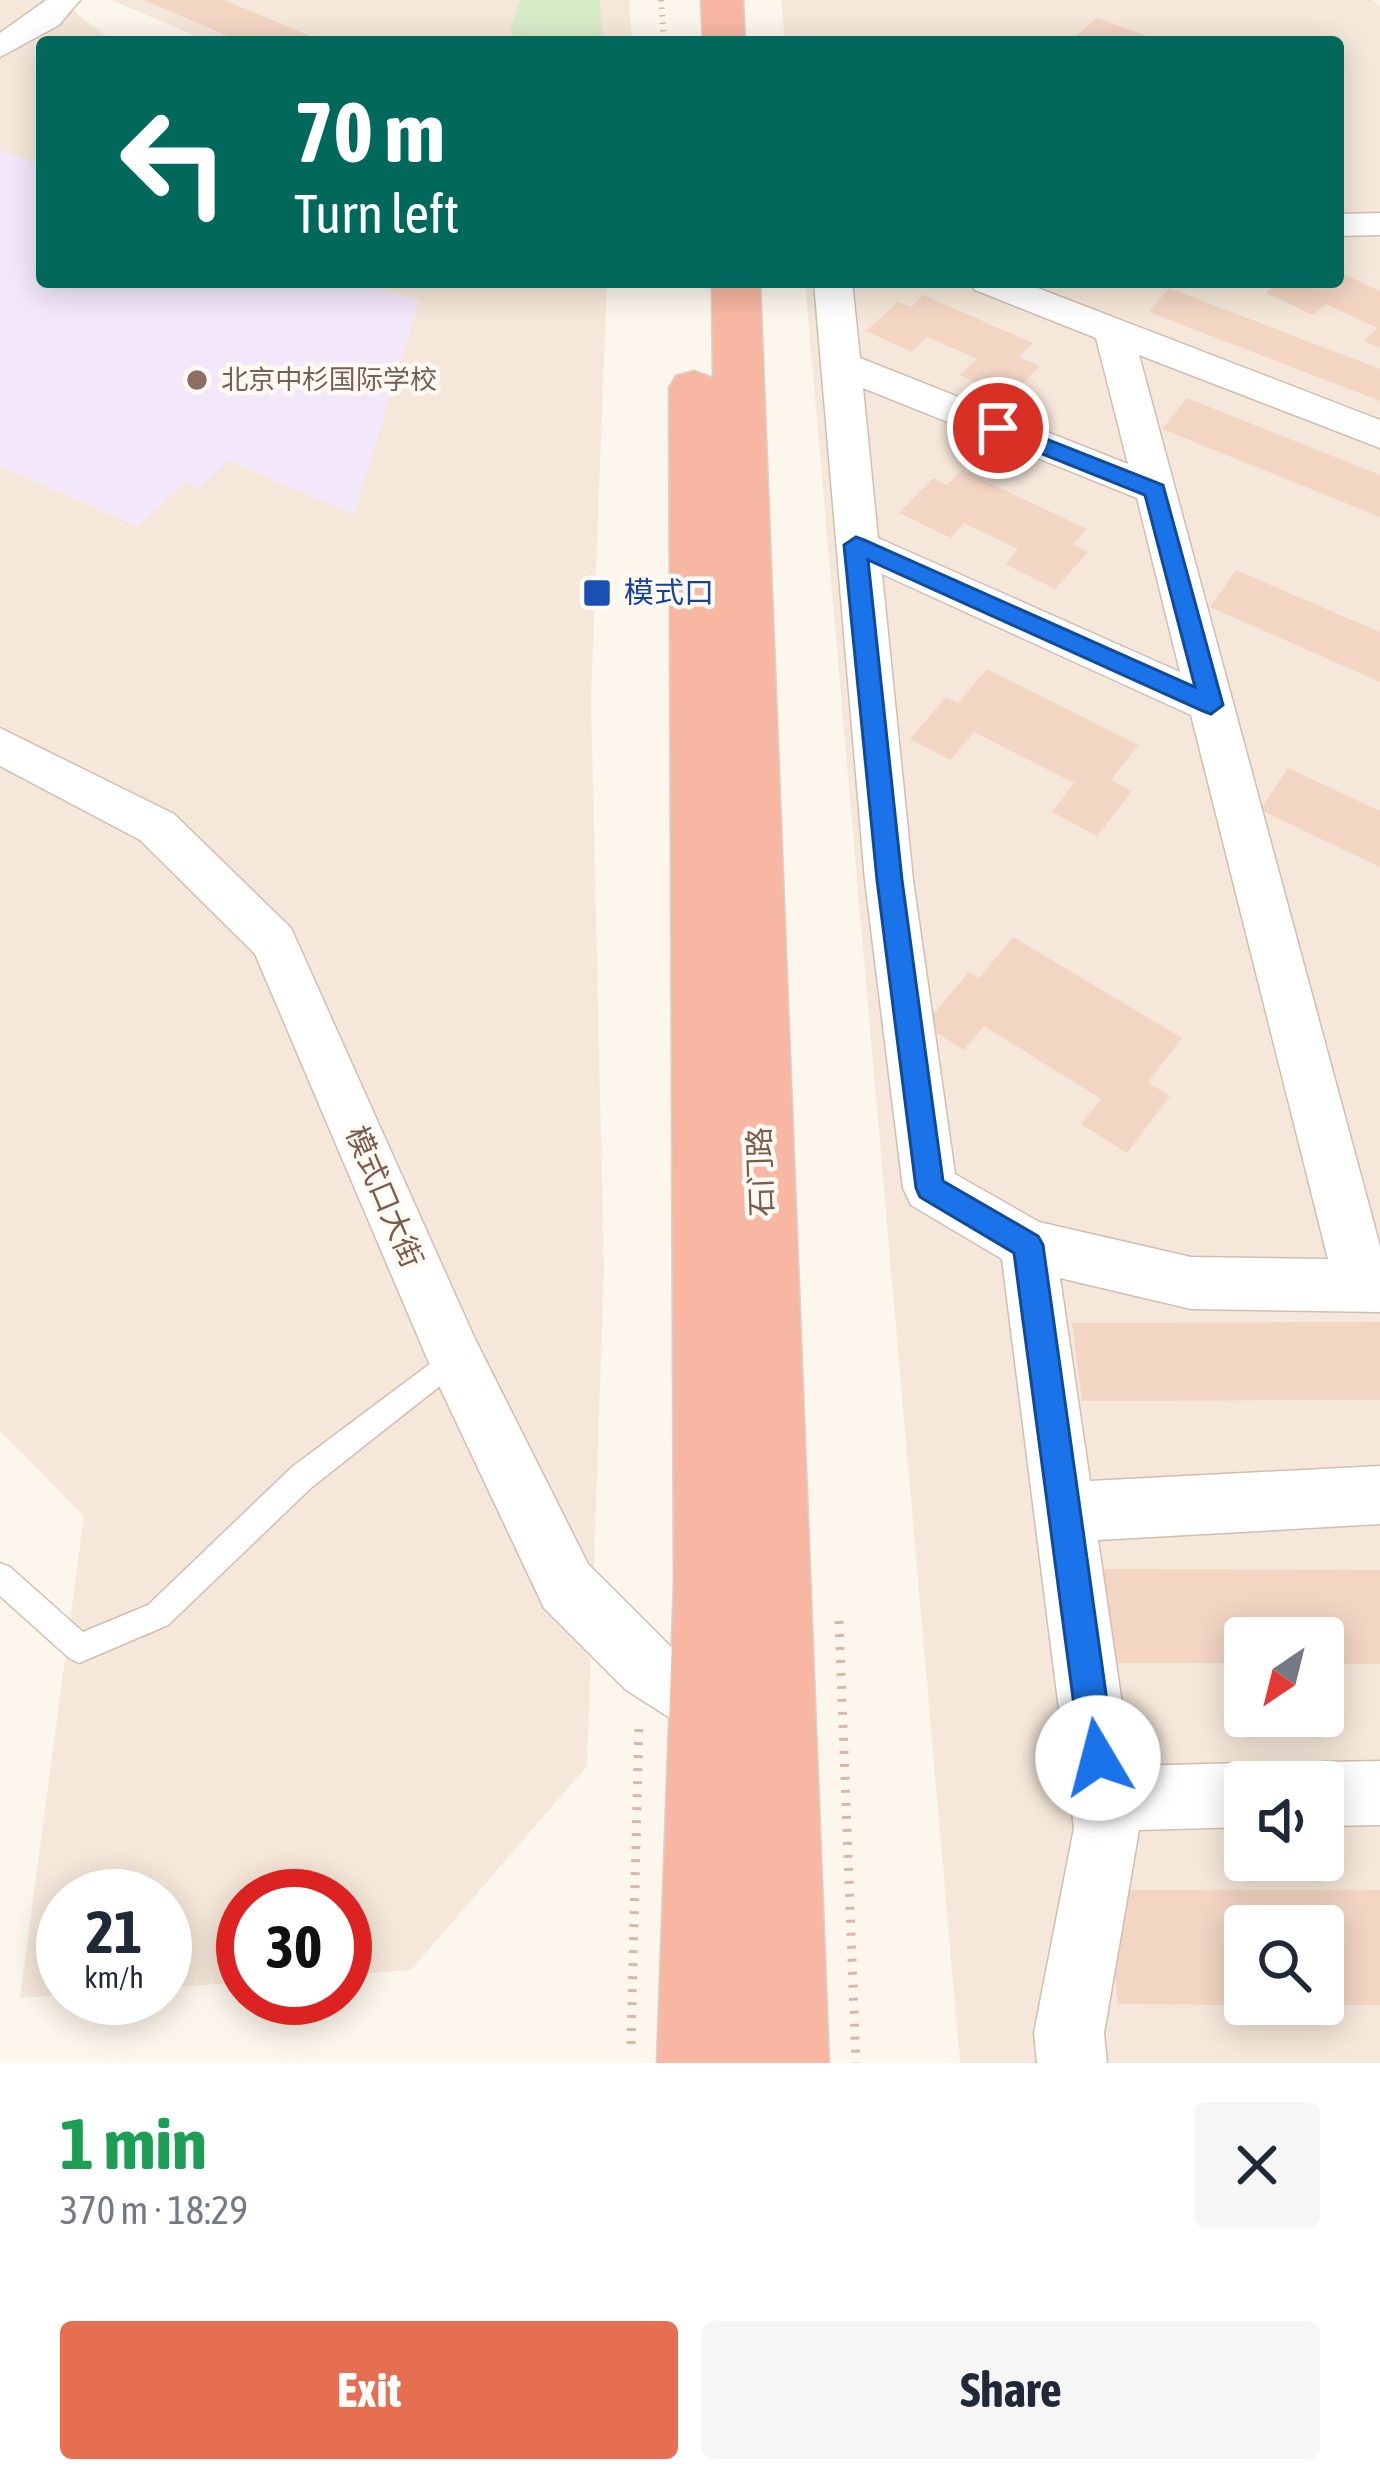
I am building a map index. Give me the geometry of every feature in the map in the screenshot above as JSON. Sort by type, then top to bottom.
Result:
[{"type":"highway","points":[[686,0],[687,36]]},
{"type":"highway","points":[[722,0],[724,36]]},
{"type":"highway","name":"石门路","points":[[692,288],[714,1583],[702,2063]]},
{"type":"highway","name":"石门路","points":[[736,288],[784,2063]]},
{"type":"street","points":[[0,47],[48,18],[64,0]]},
{"type":"street","points":[[1344,225],[1380,224]]},
{"type":"street","points":[[834,288],[890,880],[930,1188],[1028,1245],[1191,1283],[1371,1286],[1114,333]]},
{"type":"street","points":[[1003,288],[1380,435]]},
{"type":"street","points":[[840,365],[1155,490]]},
{"type":"street","points":[[856,545],[1211,705]]},
{"type":"street","name":"模式口大街","points":[[0,745],[157,826],[274,942],[454,1358],[566,1586],[648,1668],[708,1710]]},
{"type":"street","points":[[1028,1245],[1107,1828],[1069,2033],[1072,2063]]},
{"type":"street","points":[[1064,1512],[1380,1496]]},
{"type":"street","points":[[1344,1793],[1380,1792]]},
{"type":"street","points":[[1104,1798],[1224,1796]]},
{"type":"lane","points":[[0,1577],[79,1648],[158,1616],[302,1477],[454,1358]]},
{"type":"path","points":[[661,0],[664,36]]},
{"type":"shaded area","points":[[0,0],[59,0],[106,36],[36,36],[36,164],[0,150]]},
{"type":"shaded area","points":[[111,0],[629,0],[632,36],[196,36]]},
{"type":"shaded area","points":[[781,0],[1373,0],[1380,7],[1380,2063],[960,2063],[806,288],[1344,288],[1344,36],[784,36]]},
{"type":"shaded area","name":"北京中杉国际学校","points":[[0,150],[36,164],[36,288],[373,288],[419,301],[354,515],[228,460],[199,489],[185,482],[138,526],[0,466]]},
{"type":"shaded area","points":[[374,288],[607,288],[591,698],[604,1269],[587,1766],[411,1970],[372,1973],[372,1869],[216,1869],[216,1984],[192,1986],[192,1869],[37,1869],[84,1516],[0,1431],[0,466],[137,526],[185,482],[199,488],[227,460],[353,514],[418,300]]},
{"type":"shaded area","points":[[36,1878],[36,1997],[20,1998]]},
{"type":"green space","points":[[520,0],[600,0],[603,36],[514,36],[510,30]]},
{"type":"building","points":[[144,0],[224,0],[310,36],[228,36]]},
{"type":"building","points":[[1096,18],[1145,35],[1144,36],[1076,36]]},
{"type":"building","points":[[1344,274],[1380,291],[1380,348],[1364,341],[1377,328],[1326,304],[1313,315],[1266,293],[1271,288],[1344,288]]},
{"type":"building","points":[[1169,288],[1380,369],[1380,401],[1149,312]]},
{"type":"building","points":[[923,295],[1033,343],[1019,357],[1040,366],[1009,398],[960,375],[977,359],[927,337],[912,352],[866,331],[898,302],[911,307]]},
{"type":"building","points":[[1187,398],[1380,475],[1380,517],[1162,429]]},
{"type":"building","points":[[962,470],[1087,529],[1073,544],[1088,552],[1055,589],[1005,564],[1018,549],[964,523],[951,538],[899,513],[933,478],[947,485]]},
{"type":"building","points":[[1236,570],[1380,632],[1380,682],[1210,607]]},
{"type":"building","points":[[987,669],[1138,745],[1111,780],[1132,791],[1097,836],[1052,812],[1074,783],[974,732],[950,760],[910,739],[946,697],[958,703]]},
{"type":"building","points":[[1288,768],[1380,811],[1380,867],[1260,810]]},
{"type":"building","points":[[1013,937],[1182,1038],[1148,1082],[1170,1096],[1127,1153],[1081,1124],[1101,1099],[984,1026],[964,1050],[924,1025],[969,972],[979,978]]},
{"type":"building","points":[[1380,1322],[1380,1400],[1082,1401],[1072,1323]]},
{"type":"building","points":[[1094,1569],[1380,1570],[1380,1664],[1344,1664],[1344,1617],[1224,1617],[1224,1663],[1106,1663]]},
{"type":"building","points":[[1105,1890],[1380,1890],[1380,2005],[1344,2005],[1344,1905],[1224,1905],[1224,2005],[1118,2004]]},
{"type":"place","name":"北京中杉国际学校","points":[[197,380]]},
{"type":"place","name":"模式口","points":[[597,593]]},
{"type":"route","points":[[998,428],[1155,490],[1211,705],[856,545],[890,880],[930,1188],[1028,1245],[1098,1758]]}]
